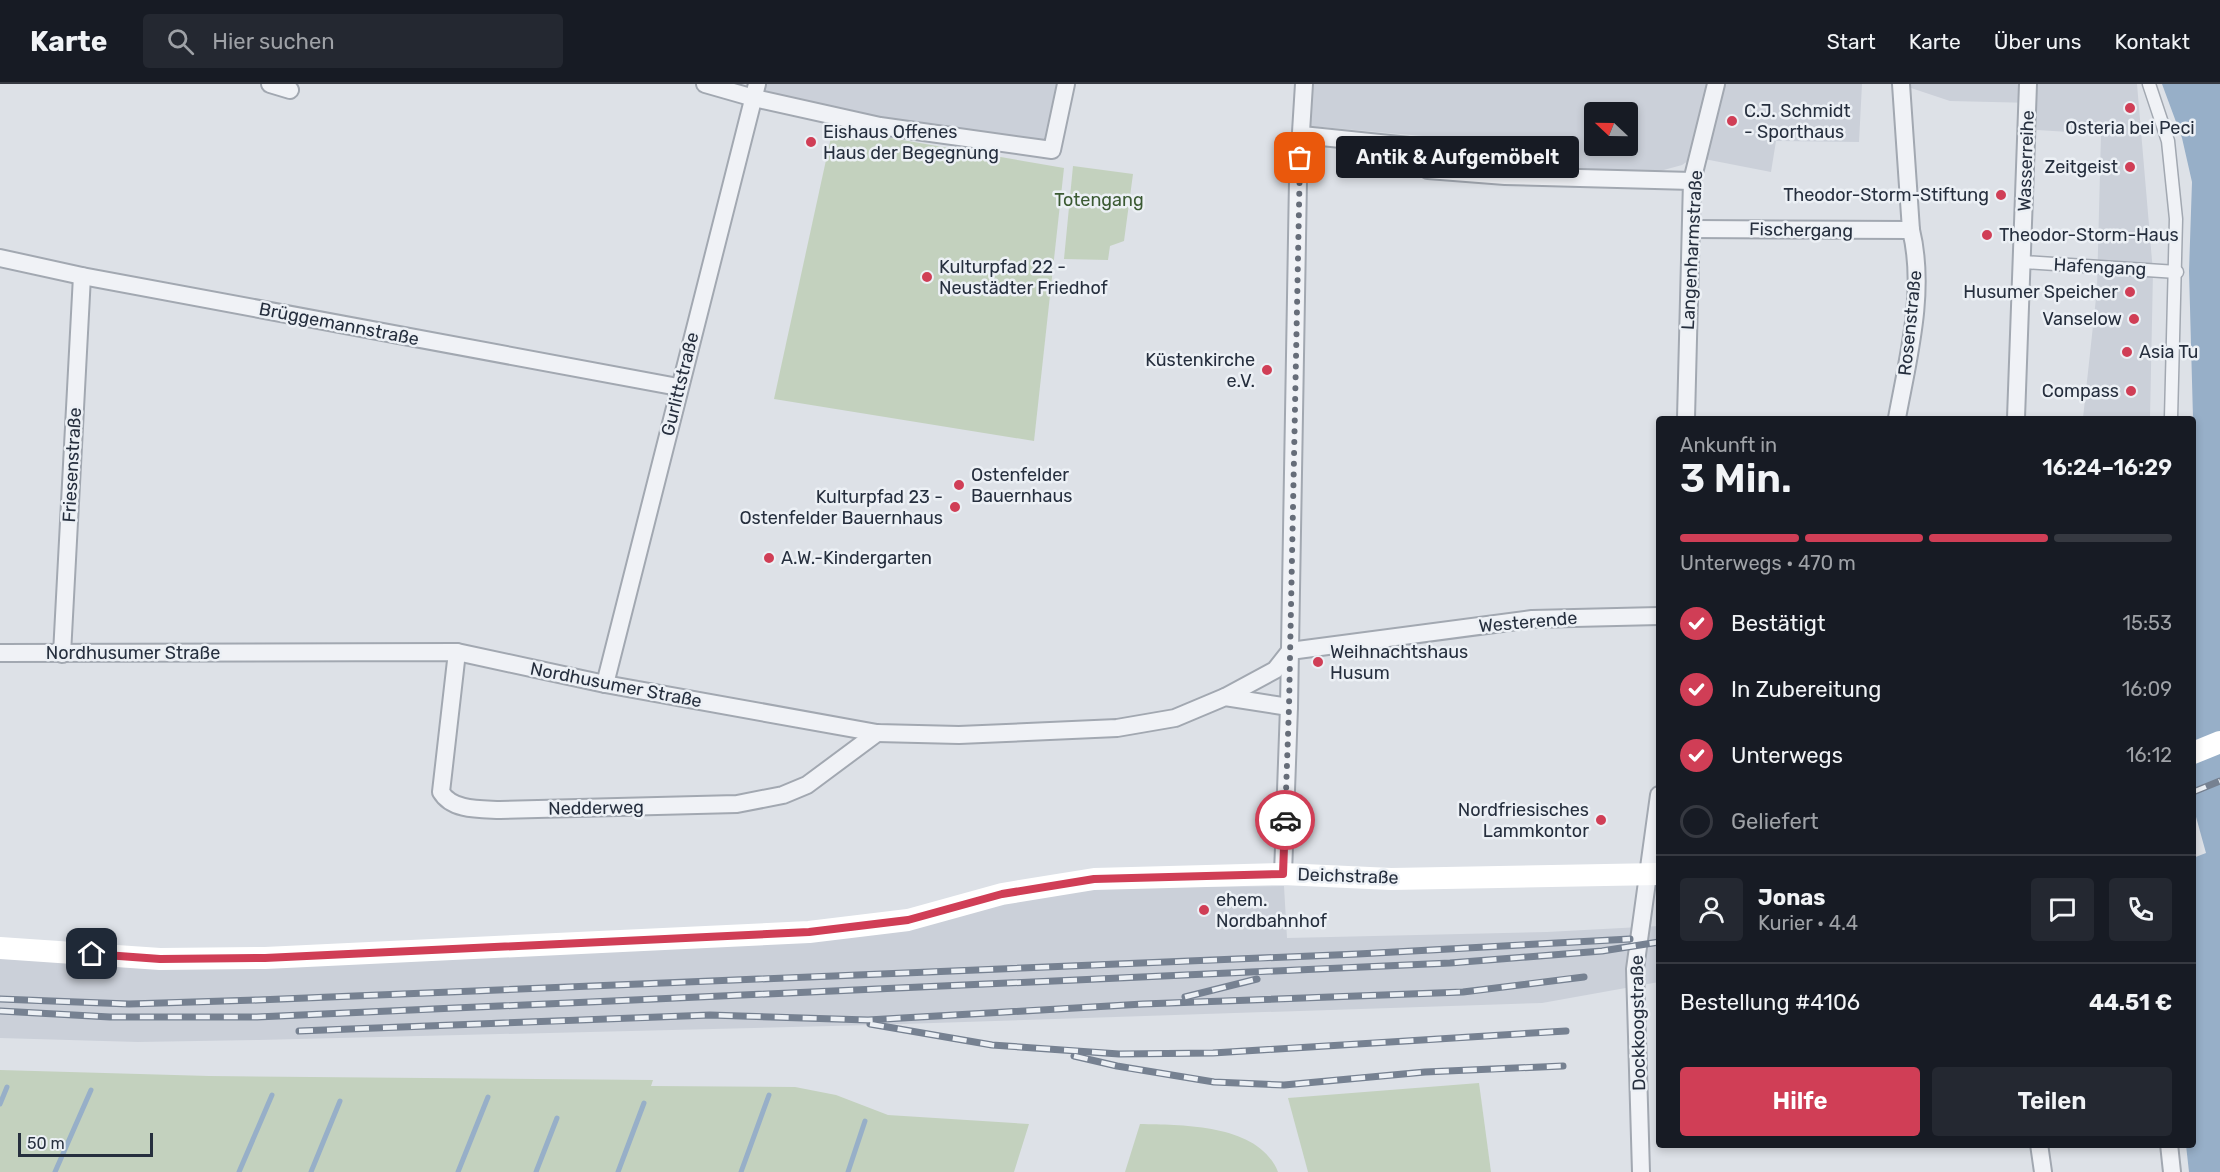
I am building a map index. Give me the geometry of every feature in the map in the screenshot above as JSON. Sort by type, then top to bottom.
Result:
[{"type":"main road","points":[[2196,752],[2220,742]]},
{"type":"main road","name":"Deichstraße","points":[[0,948],[160,959],[265,958],[809,932],[908,920],[1002,894],[1094,879],[1283,874],[1391,879],[1654,874]]},
{"type":"street","points":[[270,84],[290,90]]},
{"type":"street","points":[[705,84],[756,91],[880,126],[1052,150],[1065,84]]},
{"type":"street","points":[[1283,874],[1289,707],[1298,192],[1304,84]]},
{"type":"street","name":"Langenharmstraße","points":[[1686,416],[1692,181],[1716,84]]},
{"type":"street","name":"Rosenstraße","points":[[1897,416],[1917,285],[1901,84]]},
{"type":"street","name":"Wasserreihe","points":[[2016,416],[2024,262],[2028,84]]},
{"type":"street","points":[[2149,84],[2168,141],[2176,219],[2177,272],[2171,416]]},
{"type":"street","name":"Gurlittstraße","points":[[605,684],[678,387],[756,91]]},
{"type":"street","points":[[1302,135],[1409,146],[1420,153],[1428,170],[1505,176],[1692,181]]},
{"type":"street","name":"Fischergang","points":[[1690,229],[1911,230]]},
{"type":"street","name":"Brüggemannstraße","points":[[0,258],[82,276],[678,387]]},
{"type":"street","name":"Hafengang","points":[[2024,262],[2177,272]]},
{"type":"street","name":"Friesenstraße","points":[[62,654],[82,276]]},
{"type":"street","name":"Westerende","points":[[1290,651],[1532,619],[1656,616]]},
{"type":"street","name":"Nordhusumer Straße","points":[[0,653],[457,652],[605,684],[877,733],[959,735],[1117,728],[1175,718],[1225,697],[1275,670],[1290,651]]},
{"type":"street","name":"Nedderweg","points":[[457,652],[441,792],[445,799],[464,807],[500,810],[737,804],[783,795],[807,785],[877,733]]},
{"type":"street","points":[[1225,697],[1289,707]]},
{"type":"street","points":[[1654,874],[1656,842]]},
{"type":"street","name":"Dockkoogstraße","points":[[1641,1172],[1635,969],[1654,874]]},
{"type":"street","points":[[2040,1148],[2043,1172]]},
{"type":"street","points":[[2169,1148],[2172,1172]]},
{"type":"shaded area","points":[[762,84],[1063,84],[1050,147],[881,123],[760,96]]},
{"type":"shaded area","points":[[1299,84],[1862,84],[1859,142],[1776,141],[1771,172],[1694,157],[1682,165],[1660,171],[1595,170],[1432,159],[1434,137],[1310,126],[1311,86]]},
{"type":"shaded area","points":[[1908,84],[2137,84],[2153,272],[2150,416],[2083,416],[2097,289],[2101,134],[2037,130],[2037,103],[1950,101],[1908,87]]},
{"type":"shaded area","points":[[1284,886],[1287,938],[1547,932],[1656,926],[1656,983],[1542,1003],[872,1025],[258,1040],[138,1042],[0,1038],[0,959],[809,942],[1003,903],[1096,888]]},
{"type":"green space","points":[[833,128],[1064,168],[1034,441],[774,399]]},
{"type":"green space","name":"Totengang","points":[[1073,166],[1133,174],[1124,241],[1110,246],[1108,260],[1064,259]]},
{"type":"green space","points":[[0,1070],[209,1076],[653,1080],[651,1086],[795,1087],[836,1095],[888,1115],[1029,1124],[1014,1172],[0,1172]]},
{"type":"green space","points":[[1479,1083],[1491,1172],[1308,1172],[1288,1098]]},
{"type":"green space","points":[[1140,1124],[1198,1127],[1238,1136],[1255,1144],[1268,1156],[1278,1172],[1125,1172]]},
{"type":"water","points":[[2162,84],[2220,84],[2220,1172],[2189,1172],[2186,1148],[2196,1148],[2196,857],[2206,853],[2196,817],[2196,416],[2193,416],[2189,271],[2192,182],[2182,138]]},
{"type":"waterway","points":[[0,1104],[7,1087]]},
{"type":"waterway","points":[[55,1172],[91,1090]]},
{"type":"waterway","points":[[239,1172],[272,1095]]},
{"type":"waterway","points":[[741,1172],[769,1095]]},
{"type":"waterway","points":[[458,1172],[488,1097]]},
{"type":"waterway","points":[[311,1172],[340,1101]]},
{"type":"waterway","points":[[618,1172],[644,1103]]},
{"type":"waterway","points":[[536,1172],[557,1118]]},
{"type":"waterway","points":[[848,1172],[865,1121]]},
{"type":"railway","points":[[2196,791],[2220,781]]},
{"type":"railway","points":[[0,999],[129,1004],[258,1000],[1358,954],[1630,939]]},
{"type":"railway","points":[[0,1011],[110,1017],[257,1017],[1450,963],[1602,951],[1656,942]]},
{"type":"railway","points":[[299,1031],[710,1015],[868,1020],[1143,1004],[1463,992],[1584,977]]},
{"type":"railway","points":[[1185,997],[1257,979]]},
{"type":"railway","points":[[870,1024],[992,1045],[1119,1054],[1213,1053],[1566,1031]]},
{"type":"railway","points":[[1074,1056],[1117,1066],[1214,1082],[1284,1085],[1425,1072],[1563,1066]]},
{"type":"way so far","points":[[1285,820],[1300,158]]},
{"type":"place","name":"Osteria bei Peci","points":[[2130,108]]},
{"type":"place","name":"C.J. Schmidt - Sporthaus","points":[[1732,121]]},
{"type":"place","name":"Eishaus Offenes Haus der Begegnung","points":[[811,142]]},
{"type":"place","name":"Antik & Aufgemöbelt","points":[[1300,158]]},
{"type":"place","name":"Zeitgeist","points":[[2130,167]]},
{"type":"place","name":"Theodor-Storm-Stiftung","points":[[2001,195]]},
{"type":"place","name":"Theodor-Storm-Haus","points":[[1987,235]]},
{"type":"place","name":"Kulturpfad 22 - Neustädter Friedhof","points":[[927,277]]},
{"type":"place","name":"Husumer Speicher","points":[[2130,292]]},
{"type":"place","name":"Vanselow","points":[[2134,319]]},
{"type":"place","name":"Asia Tu","points":[[2127,352]]},
{"type":"place","name":"Küstenkirche e.V.","points":[[1267,370]]},
{"type":"place","name":"Compass","points":[[2131,391]]},
{"type":"place","name":"Ostenfelder Bauernhaus","points":[[959,485]]},
{"type":"place","name":"Kulturpfad 23 - Ostenfelder Bauernhaus","points":[[955,507]]},
{"type":"place","name":"A.W.-Kindergarten","points":[[769,558]]},
{"type":"place","name":"Weihnachtshaus Husum","points":[[1318,662]]},
{"type":"place","name":"Nordfriesisches Lammkontor","points":[[1601,820]]},
{"type":"place","name":"ehem. Nordbahnhof","points":[[1204,910]]},
{"type":"route","points":[[92,954],[160,959],[265,958],[809,932],[908,920],[1002,894],[1094,879],[1283,874],[1285,820]]}]
